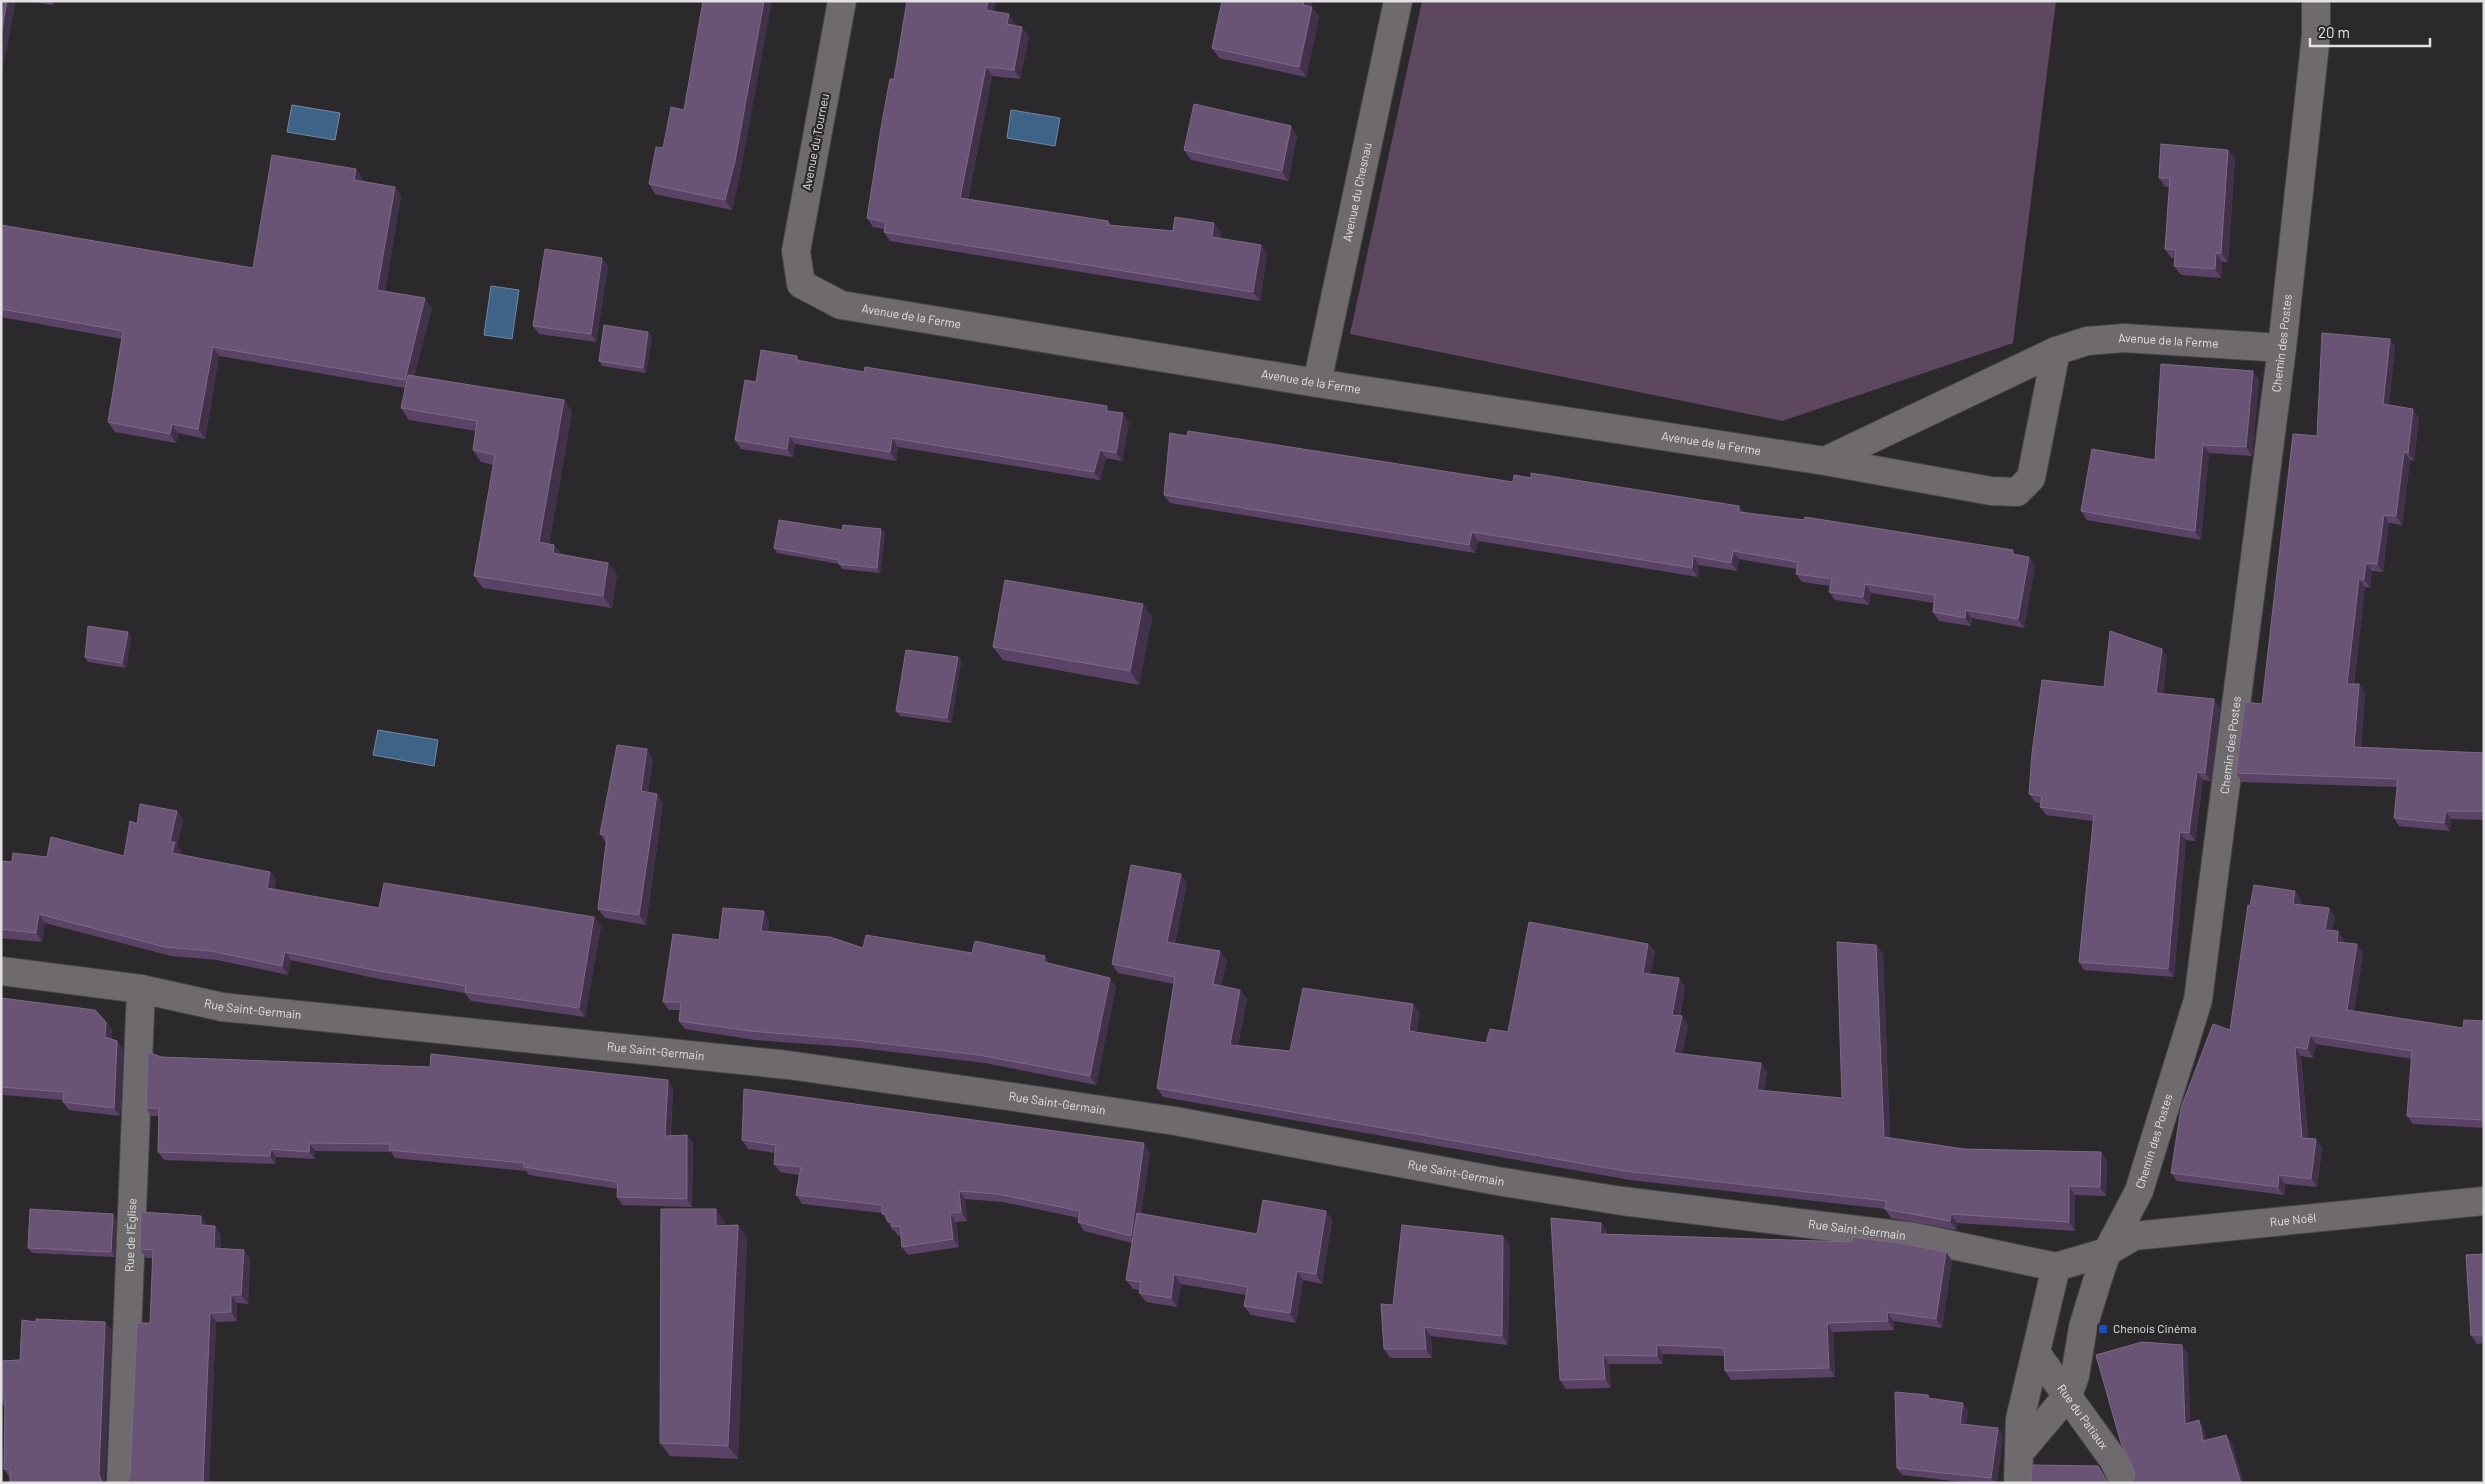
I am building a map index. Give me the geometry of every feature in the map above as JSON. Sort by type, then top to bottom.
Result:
[{"type":"street","name":"Avenue du Tourneu","points":[[801,284],[796,251],[842,1]]},
{"type":"street","name":"Avenue du Chesnau","points":[[1317,383],[1398,1]]},
{"type":"street","name":"Chemin des Postes","points":[[2020,1452],[2068,1395],[2075,1376],[2083,1327],[2107,1252],[2139,1191],[2198,1000],[2282,348],[2316,35],[2316,1]]},
{"type":"street","name":"Avenue de la Ferme","points":[[801,284],[841,305],[1317,383],[1824,461],[1991,491],[2017,492],[2031,478],[2056,350]]},
{"type":"street","name":"Avenue de la Ferme","points":[[1824,461],[2056,350],[2087,341],[2124,338],[2197,341],[2282,348]]},
{"type":"street","name":"Rue Saint-Germain","points":[[1,971],[141,989],[222,1007],[788,1065],[995,1094],[1175,1121],[1497,1181],[1622,1201],[1914,1237],[2056,1267],[2107,1252]]},
{"type":"street","name":"Rue de l'Église","points":[[121,1483],[141,989]]},
{"type":"street","name":"Rue Noël","points":[[2107,1252],[2134,1236],[2157,1232],[2484,1201]]},
{"type":"street","points":[[2018,1483],[2020,1419],[2056,1267]]},
{"type":"street","name":"Rue du Patiaux","points":[[2036,1353],[2113,1459],[2125,1483]]},
{"type":"shaded area","points":[[1422,1],[2056,1],[2013,343],[1782,421],[1350,334]]},
{"type":"water","points":[[292,105],[340,113],[335,140],[287,132]]},
{"type":"water","points":[[1011,110],[1060,118],[1055,146],[1007,138]]},
{"type":"water","points":[[491,286],[519,290],[512,339],[484,335]]},
{"type":"water","points":[[378,730],[438,740],[434,766],[373,755]]},
{"type":"building","points":[[1,1],[7,1],[1,35]]},
{"type":"building","points":[[703,1],[764,1],[735,161],[725,200],[649,184],[656,147],[663,148],[671,107],[684,110]]},
{"type":"building","points":[[907,1],[988,1],[986,10],[1009,14],[1007,24],[1022,27],[1014,70],[986,67],[960,198],[1108,221],[1108,225],[1173,231],[1175,217],[1214,223],[1212,237],[1261,245],[1253,292],[884,232],[886,222],[867,218],[890,79],[894,79]]},
{"type":"building","points":[[1222,1],[1304,1],[1303,5],[1312,7],[1299,67],[1212,48]]},
{"type":"building","points":[[1194,104],[1291,126],[1282,171],[1184,150]]},
{"type":"building","points":[[2161,144],[2228,150],[2221,253],[2216,253],[2215,269],[2174,266],[2176,250],[2165,249],[2170,178],[2159,178]]},
{"type":"building","points":[[272,155],[356,169],[354,180],[395,187],[377,290],[425,298],[405,380],[213,347],[198,429],[172,424],[170,434],[108,422],[123,331],[1,309],[1,225],[253,268]]},
{"type":"building","points":[[545,249],[602,258],[591,334],[533,326]]},
{"type":"building","points":[[604,325],[648,332],[643,368],[599,361]]},
{"type":"building","points":[[2322,333],[2390,339],[2383,404],[2413,409],[2408,453],[2404,452],[2396,516],[2384,515],[2377,564],[2366,563],[2364,579],[2359,579],[2347,684],[2359,684],[2354,747],[2484,753],[2484,811],[2446,811],[2444,823],[2394,818],[2398,779],[2236,773],[2245,702],[2262,704],[2293,434],[2317,436]]},
{"type":"building","points":[[761,350],[797,356],[796,360],[864,372],[865,367],[1107,406],[1106,411],[1123,413],[1116,453],[1100,450],[1094,472],[892,438],[890,452],[789,436],[787,449],[735,440],[745,380],[756,382]]},
{"type":"building","points":[[2161,364],[2253,371],[2246,447],[2203,445],[2195,531],[2081,511],[2092,449],[2155,460]]},
{"type":"building","points":[[408,375],[564,400],[539,542],[554,545],[553,553],[608,563],[603,596],[474,576],[495,455],[473,450],[477,421],[401,408]]},
{"type":"building","points":[[1188,431],[1513,482],[1514,475],[1531,478],[1531,473],[1739,506],[1739,512],[1804,520],[1805,517],[2013,550],[2013,554],[2029,557],[2018,619],[1966,610],[1965,618],[1933,612],[1935,595],[1865,584],[1863,597],[1829,592],[1832,579],[1796,574],[1798,562],[1733,551],[1731,563],[1693,556],[1692,568],[1472,532],[1469,545],[1164,495],[1170,433],[1187,436]]},
{"type":"building","points":[[779,520],[842,530],[843,525],[881,529],[877,568],[839,564],[839,560],[774,548]]},
{"type":"building","points":[[1005,580],[1143,604],[1130,671],[993,647]]},
{"type":"building","points":[[88,626],[128,632],[122,663],[85,657]]},
{"type":"building","points":[[2110,631],[2162,649],[2156,693],[2214,699],[2205,773],[2197,772],[2189,833],[2180,832],[2168,969],[2079,962],[2094,814],[2040,807],[2042,796],[2029,794],[2032,753],[2042,680],[2104,687]]},
{"type":"building","points":[[906,650],[958,657],[947,718],[896,711]]},
{"type":"building","points":[[617,745],[647,749],[641,791],[657,794],[639,915],[598,909],[607,836],[600,834]]},
{"type":"building","points":[[140,804],[177,811],[170,842],[175,842],[172,853],[270,872],[267,888],[379,908],[384,883],[594,917],[579,1008],[465,992],[466,986],[285,952],[282,966],[211,951],[165,947],[39,914],[36,933],[1,929],[1,861],[12,862],[13,853],[47,857],[51,837],[124,856],[130,821],[137,824]]},
{"type":"building","points":[[1131,865],[1181,874],[1167,942],[1220,951],[1213,984],[1240,990],[1230,1045],[1290,1051],[1303,988],[1413,1004],[1409,1031],[1486,1043],[1490,1029],[1508,1032],[1529,922],[1648,944],[1643,973],[1679,978],[1672,1015],[1682,1016],[1674,1053],[1761,1063],[1757,1090],[1842,1098],[1837,942],[1876,945],[1884,1137],[1964,1149],[2101,1152],[2100,1187],[2069,1186],[2069,1222],[1951,1214],[1950,1221],[1885,1209],[1886,1201],[1624,1171],[1157,1088],[1175,977],[1112,964]]},
{"type":"building","points":[[2254,885],[2295,891],[2293,904],[2329,908],[2325,930],[2338,931],[2337,942],[2357,944],[2347,1010],[2463,1028],[2464,1020],[2484,1021],[2484,1120],[2407,1116],[2412,1051],[2310,1035],[2307,1049],[2295,1047],[2302,1138],[2316,1139],[2311,1179],[2279,1175],[2278,1187],[2171,1173],[2181,1108],[2213,1024],[2230,1030],[2248,905],[2250,906]]},
{"type":"building","points":[[723,908],[764,911],[761,931],[830,937],[863,948],[866,935],[972,953],[975,941],[1045,956],[1044,962],[1110,978],[1090,1076],[979,1055],[854,1040],[750,1031],[679,1021],[681,1002],[663,1002],[673,934],[719,940]]},
{"type":"building","points":[[1,998],[95,1010],[106,1022],[105,1037],[117,1041],[114,1108],[63,1102],[64,1092],[1,1087]]},
{"type":"building","points":[[148,1052],[161,1057],[430,1067],[431,1054],[668,1080],[665,1136],[687,1135],[687,1199],[617,1197],[618,1182],[524,1167],[524,1163],[389,1150],[390,1144],[310,1143],[309,1152],[271,1149],[270,1156],[158,1152],[159,1108],[146,1108]]},
{"type":"building","points":[[744,1089],[1144,1143],[1131,1236],[1078,1222],[1080,1211],[997,1194],[959,1191],[961,1212],[950,1213],[953,1239],[902,1247],[900,1226],[892,1227],[892,1222],[887,1221],[886,1214],[882,1214],[882,1205],[796,1195],[801,1167],[774,1164],[776,1145],[742,1140]]},
{"type":"building","points":[[1263,1200],[1326,1211],[1316,1274],[1297,1271],[1290,1313],[1244,1306],[1248,1287],[1174,1274],[1171,1298],[1139,1293],[1141,1282],[1126,1280],[1137,1213],[1257,1234]]},
{"type":"building","points":[[30,1209],[113,1214],[111,1252],[28,1248]]},
{"type":"building","points":[[661,1209],[716,1209],[716,1226],[738,1225],[728,1446],[660,1443]]},
{"type":"building","points":[[141,1212],[201,1216],[201,1225],[215,1226],[214,1248],[244,1250],[241,1295],[231,1295],[231,1312],[210,1313],[203,1483],[128,1483],[130,1475],[137,1323],[150,1323],[153,1250],[140,1249]]},
{"type":"building","points":[[1551,1218],[1601,1223],[1600,1234],[1852,1242],[1853,1237],[1946,1252],[1936,1319],[1887,1312],[1888,1321],[1827,1323],[1829,1368],[1725,1371],[1724,1348],[1657,1345],[1657,1356],[1603,1355],[1605,1379],[1560,1380]]},
{"type":"building","points":[[1402,1225],[1503,1236],[1502,1336],[1424,1327],[1426,1349],[1384,1349],[1381,1304],[1393,1305]]},
{"type":"building","points":[[2484,1254],[2484,1335],[2471,1335],[2466,1255]]},
{"type":"building","points":[[36,1319],[105,1322],[99,1474],[102,1483],[10,1483],[10,1469],[4,1469],[5,1399],[1,1398],[1,1361],[20,1360],[22,1320],[36,1322]]},
{"type":"building","points":[[2142,1342],[2182,1345],[2185,1424],[2199,1420],[2203,1441],[2226,1435],[2241,1483],[2132,1483],[2135,1475],[2121,1443],[2096,1355]]},
{"type":"building","points":[[1895,1392],[1928,1395],[1928,1398],[1963,1403],[1960,1424],[1998,1428],[1991,1478],[1897,1468]]},
{"type":"building","points":[[2032,1465],[2098,1466],[2108,1483],[2031,1483]]},
{"type":"place","name":"Chenois Cinéma","points":[[2103,1329]]}]
